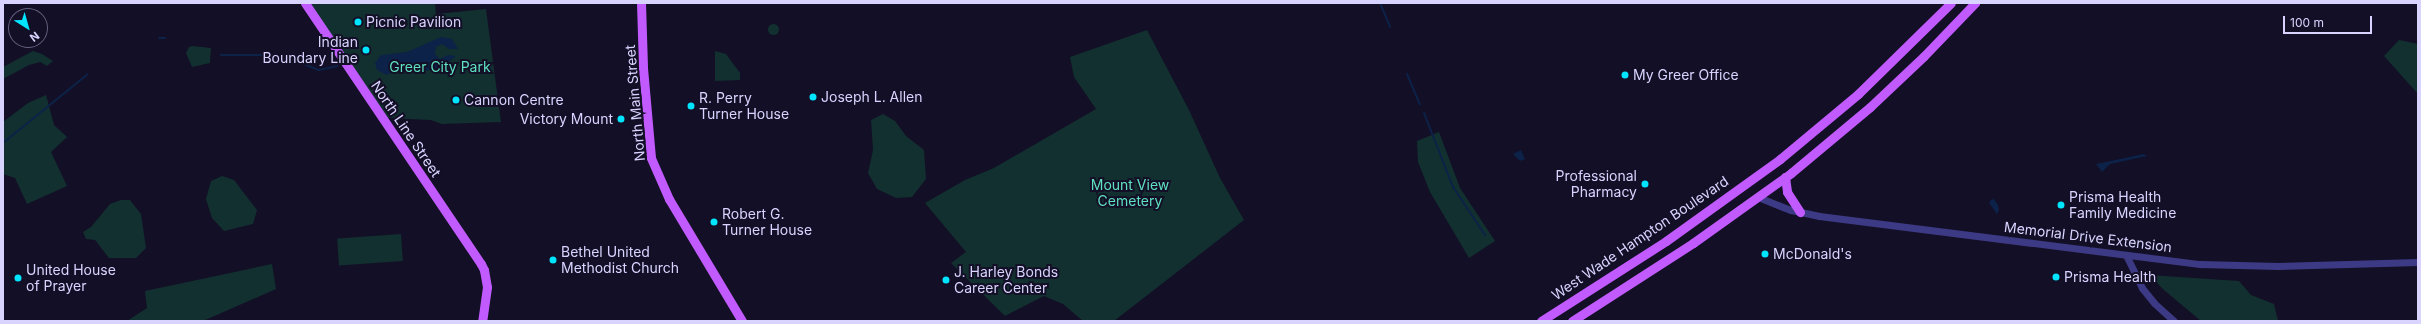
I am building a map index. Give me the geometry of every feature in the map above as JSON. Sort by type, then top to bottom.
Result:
[{"type":"main road","name":"North Line Street","points":[[305,3],[484,270],[487,287],[482,321]]},
{"type":"main road","name":"North Main Street","points":[[641,3],[643,68],[651,158],[669,199],[742,321]]},
{"type":"main road","name":"West Wade Hampton Boulevard","points":[[1541,321],[1666,241],[1780,159],[1858,94],[1951,3]]},
{"type":"main road","points":[[1572,321],[1693,243],[1785,177],[1870,107],[1975,3]]},
{"type":"main road","points":[[1785,177],[1787,192],[1800,212]]},
{"type":"street","name":"Memorial Drive Extension","points":[[1758,197],[1800,212],[1819,216],[2126,255],[2233,266],[2418,262]]},
{"type":"street","points":[[2126,255],[2142,288],[2154,303],[2174,321]]},
{"type":"green space","name":"Greer City Park","points":[[309,3],[435,3],[436,14],[486,9],[501,122],[442,124],[431,120],[388,118]]},
{"type":"green space","points":[[773,23],[777,25],[779,29],[777,33],[773,35],[769,33],[767,29],[769,25]]},
{"type":"green space","name":"Mount View Cemetery","points":[[1147,30],[1189,110],[1220,178],[1244,220],[1114,321],[1083,321],[1063,304],[1044,296],[1005,316],[951,263],[966,252],[925,203],[965,180],[994,168],[1096,109],[1074,77],[1070,57]]},
{"type":"green space","points":[[2399,40],[2418,44],[2418,94],[2384,56]]},
{"type":"green space","points":[[189,47],[211,48],[210,63],[192,67],[186,53]]},
{"type":"green space","points":[[33,51],[42,54],[53,61],[47,66],[40,62],[29,65],[3,79],[3,67]]},
{"type":"green space","points":[[715,51],[726,54],[740,73],[740,80],[715,81]]},
{"type":"green space","points":[[46,95],[54,125],[67,137],[51,152],[67,186],[27,204],[15,178],[3,174],[3,122],[28,103]]},
{"type":"green space","points":[[883,114],[895,121],[906,136],[924,150],[926,179],[912,197],[896,198],[877,189],[868,173],[873,150],[871,120]]},
{"type":"green space","points":[[1439,132],[1460,188],[1495,241],[1469,258],[1430,192],[1418,162],[1417,141]]},
{"type":"green space","points":[[222,176],[234,180],[257,210],[253,224],[224,231],[212,218],[206,199],[211,181]]},
{"type":"green space","points":[[121,200],[130,200],[141,214],[146,248],[136,258],[109,258],[95,240],[86,239],[83,232],[91,227],[110,204]]},
{"type":"green space","points":[[401,234],[403,261],[339,265],[337,238]]},
{"type":"green space","points":[[272,264],[276,289],[203,321],[127,321],[147,308],[145,291]]},
{"type":"green space","points":[[2149,275],[2239,281],[2251,295],[2274,304],[2278,321],[2201,321],[2164,290]]},
{"type":"water","points":[[441,37],[452,39],[458,49],[449,49],[442,44],[436,47],[435,54],[440,59],[448,55],[456,56],[442,67],[425,71],[400,70],[386,75],[377,70],[375,63],[381,55],[407,52]]},
{"type":"water","points":[[1521,150],[1525,159],[1520,161],[1513,154]]},
{"type":"water","points":[[2144,154],[2147,156],[2110,164],[2102,172],[2096,164]]},
{"type":"water","points":[[1994,199],[1998,205],[1999,210],[1997,214],[1989,203]]},
{"type":"waterway","points":[[1380,3],[1390,27]]},
{"type":"waterway","points":[[159,38],[165,38]]},
{"type":"waterway","points":[[221,55],[273,55],[289,58],[319,70],[338,66]]},
{"type":"waterway","points":[[3,143],[88,74]]},
{"type":"waterway","points":[[1407,74],[1420,104]]},
{"type":"waterway","points":[[1424,113],[1453,187],[1485,235]]},
{"type":"place","name":"Picnic Pavilion","points":[[358,22]]},
{"type":"place","name":"Indian Boundary Line","points":[[366,50]]},
{"type":"place","name":"My Greer Office","points":[[1625,75]]},
{"type":"place","name":"Joseph L. Allen","points":[[813,97]]},
{"type":"place","name":"Cannon Centre","points":[[456,100]]},
{"type":"place","name":"R. Perry Turner House","points":[[691,106]]},
{"type":"place","name":"Victory Mount","points":[[621,119]]},
{"type":"place","name":"Professional Pharmacy","points":[[1645,184]]},
{"type":"place","name":"Prisma Health Family Medicine","points":[[2061,205]]},
{"type":"place","name":"Robert G. Turner House","points":[[714,222]]},
{"type":"place","name":"McDonald's","points":[[1765,254]]},
{"type":"place","name":"Bethel United Methodist Church","points":[[553,260]]},
{"type":"place","name":"Prisma Health","points":[[2056,277]]},
{"type":"place","name":"United House of Prayer","points":[[18,278]]},
{"type":"place","name":"J. Harley Bonds Career Center","points":[[946,280]]}]
